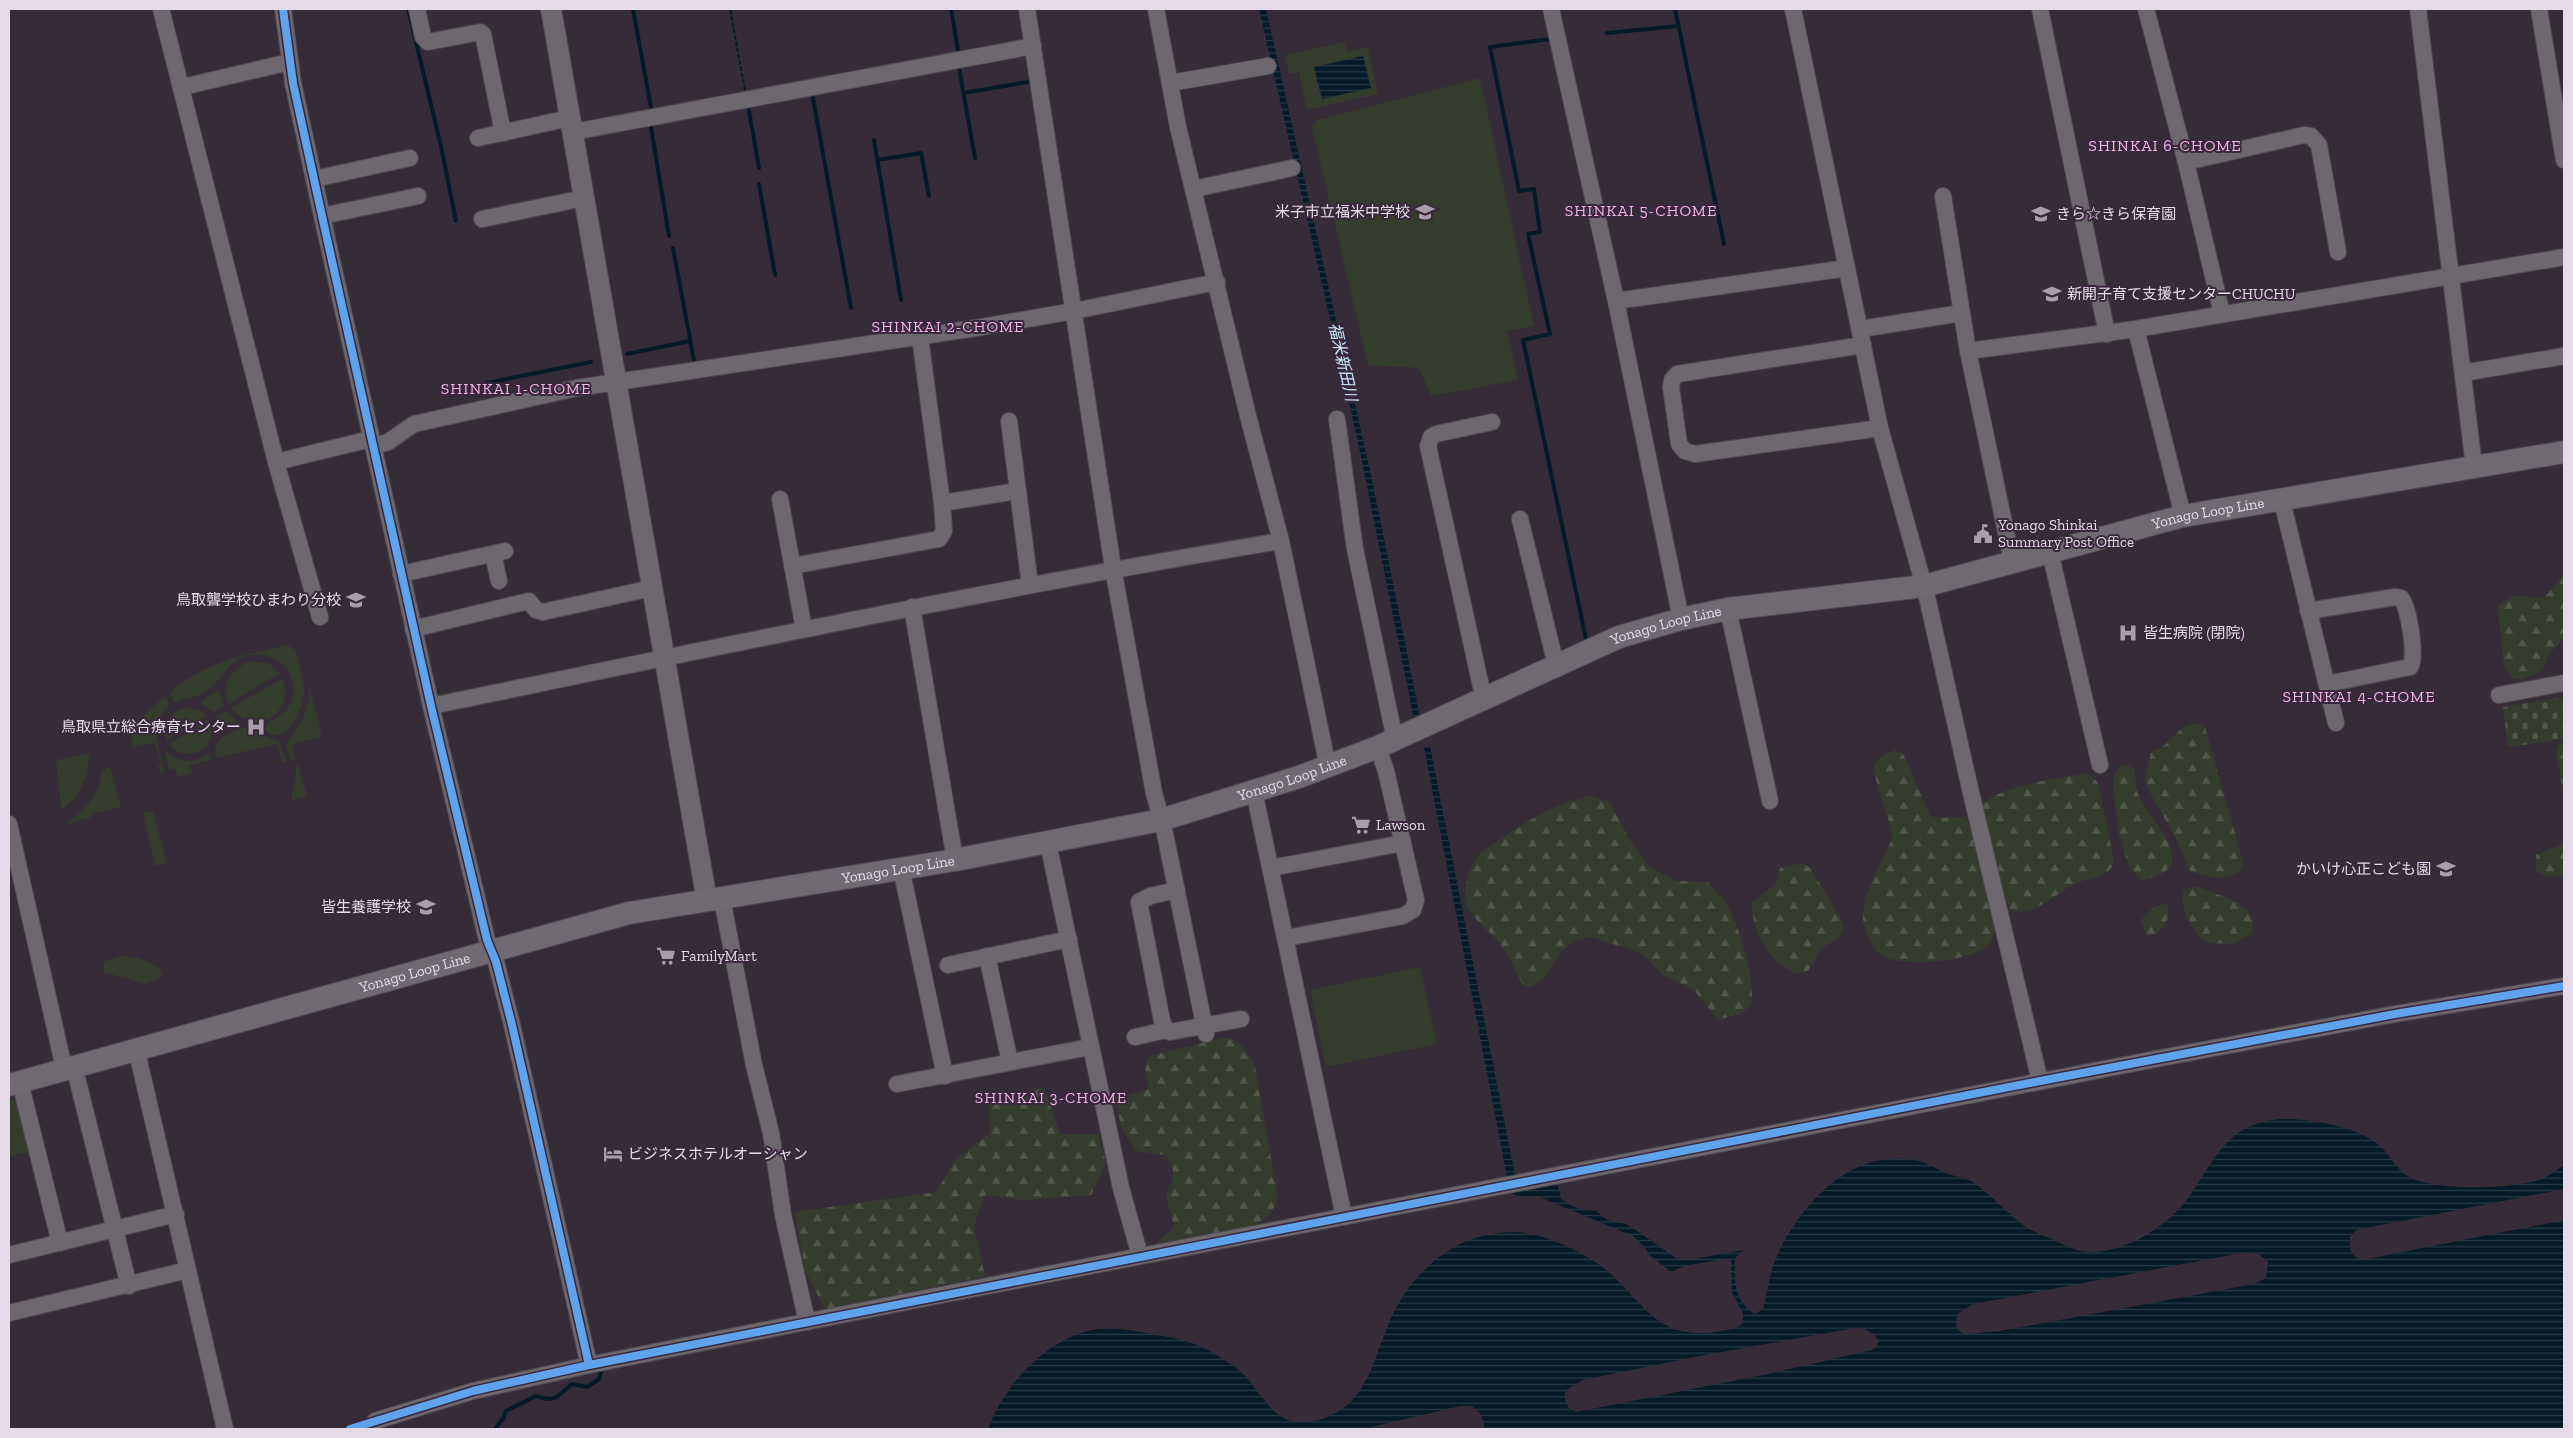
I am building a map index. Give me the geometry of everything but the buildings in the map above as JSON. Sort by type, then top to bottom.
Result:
[{"type":"main road","name":"Yonago Loop Line","points":[[14,1083],[629,913],[955,860],[1161,820],[1328,767],[1387,744],[1619,636],[1681,619],[1728,609],[1924,586],[2184,516],[2564,452]]},
{"type":"street","points":[[161,9],[276,462],[320,617]]},
{"type":"street","points":[[283,9],[290,62],[314,179],[413,629],[487,940],[492,951],[512,1026],[590,1365]]},
{"type":"street","points":[[417,9],[423,37],[428,42],[480,32],[483,34],[503,133]]},
{"type":"street","points":[[551,9],[664,658],[714,900],[771,1133],[784,1216],[807,1322]]},
{"type":"street","points":[[1027,9],[1114,568],[1161,820],[1205,1030]]},
{"type":"street","points":[[1156,9],[1170,83],[1194,189],[1280,541],[1328,767]]},
{"type":"street","points":[[1551,9],[1616,301],[1681,619]]},
{"type":"street","points":[[1793,9],[1880,428],[1924,586],[2040,1082]]},
{"type":"street","points":[[2040,9],[2108,334]]},
{"type":"street","points":[[2146,9],[2186,162],[2222,314]]},
{"type":"street","points":[[2418,9],[2474,466]]},
{"type":"street","points":[[2539,9],[2557,74],[2564,160]]},
{"type":"street","points":[[478,138],[503,133],[572,125],[1033,46]]},
{"type":"street","points":[[182,88],[290,62]]},
{"type":"street","points":[[1170,83],[1268,66]]},
{"type":"street","points":[[2186,162],[2310,136],[2318,145],[2338,252]]},
{"type":"street","points":[[314,179],[410,158]]},
{"type":"street","points":[[1194,189],[1292,168]]},
{"type":"street","points":[[322,216],[418,196]]},
{"type":"street","points":[[1943,196],[1968,351],[2012,561]]},
{"type":"street","points":[[482,219],[584,198]]},
{"type":"street","points":[[1968,351],[2136,330],[2564,256]]},
{"type":"street","points":[[1616,301],[1847,268]]},
{"type":"street","points":[[276,462],[372,442],[388,442],[414,424],[577,388],[920,337],[1074,311],[1217,282]]},
{"type":"street","points":[[1880,428],[1695,454],[1685,451],[1679,444],[1671,387],[1672,380],[1677,374],[1862,337],[1962,313]]},
{"type":"street","points":[[2136,330],[2184,516]]},
{"type":"street","points":[[792,566],[939,539],[944,531],[920,337]]},
{"type":"street","points":[[2462,373],[2564,356]]},
{"type":"street","points":[[1286,938],[1409,914],[1413,910],[1416,900],[1402,843],[1355,549],[1337,419]]},
{"type":"street","points":[[1009,421],[1030,584]]},
{"type":"street","points":[[1484,700],[1428,446],[1431,437],[1436,434],[1492,422]]},
{"type":"street","points":[[942,503],[1018,491]]},
{"type":"street","points":[[780,499],[804,630]]},
{"type":"street","points":[[2282,501],[2336,723]]},
{"type":"street","points":[[1520,519],[1556,665]]},
{"type":"street","points":[[431,706],[1030,584],[1114,568],[1280,541]]},
{"type":"street","points":[[401,574],[499,552],[499,581]]},
{"type":"street","points":[[2050,552],[2100,765]]},
{"type":"street","points":[[413,629],[526,601],[531,601],[536,610],[543,612],[652,588]]},
{"type":"street","points":[[2308,611],[2395,597],[2401,598],[2406,607],[2414,657],[2410,667],[2327,684]]},
{"type":"street","points":[[912,607],[955,860]]},
{"type":"street","points":[[1728,609],[1770,800]]},
{"type":"street","points":[[2499,695],[2564,683]]},
{"type":"street","points":[[1254,791],[1344,1218]]},
{"type":"street","points":[[9,824],[69,1067],[129,1286]]},
{"type":"street","points":[[1048,843],[1120,1188],[1140,1256]]},
{"type":"street","points":[[1271,868],[1402,843]]},
{"type":"street","points":[[902,868],[945,1076]]},
{"type":"street","points":[[1166,1030],[1162,1021],[1139,902],[1150,896],[1177,890]]},
{"type":"street","points":[[948,965],[1069,939]]},
{"type":"street","points":[[987,956],[1010,1062]]},
{"type":"street","points":[[376,1421],[473,1391],[590,1365],[1140,1256],[2040,1082],[2395,1014],[2564,986]]},
{"type":"street","points":[[1135,1038],[1166,1030],[1170,1032],[1205,1030],[1241,1019]]},
{"type":"street","points":[[897,1084],[1090,1047]]},
{"type":"street","points":[[136,1048],[225,1429]]},
{"type":"street","points":[[14,1083],[60,1242]]},
{"type":"street","points":[[9,1255],[176,1214]]},
{"type":"street","points":[[9,1313],[129,1286],[188,1270]]},
{"type":"green space","points":[[1345,42],[1347,52],[1368,47],[1378,94],[1307,110],[1299,72],[1289,74],[1285,55]]},
{"type":"green space","points":[[1480,78],[1534,326],[1507,331],[1518,380],[1431,396],[1419,368],[1368,365],[1312,127],[1318,120]]},
{"type":"green space","points":[[2564,574],[2564,638],[2550,653],[2544,667],[2538,673],[2522,680],[2512,678],[2504,667],[2498,605],[2513,596],[2544,598]]},
{"type":"green space","points":[[288,645],[295,650],[302,673],[304,688],[297,716],[287,731],[280,735],[272,734],[263,728],[287,709],[293,696],[293,682],[283,664],[270,657],[255,655],[240,659],[229,666],[211,688],[203,694],[175,703],[169,693],[196,674],[210,667],[241,656]]},
{"type":"green space","points":[[251,661],[270,664],[280,673],[228,704],[226,697],[227,683],[238,668]]},
{"type":"green space","points":[[283,678],[285,691],[283,702],[278,711],[270,718],[261,721],[251,721],[241,717],[231,708]]},
{"type":"green space","points":[[309,686],[322,737],[292,744],[295,760],[291,761],[286,744],[303,719],[309,699]]},
{"type":"green space","points":[[219,689],[224,706],[213,712],[200,702]]},
{"type":"green space","points":[[165,696],[170,705],[163,712],[157,728],[158,745],[165,772],[160,773],[158,766],[161,764],[155,742],[132,748],[131,741],[133,733],[142,719]]},
{"type":"green space","points":[[2564,697],[2564,739],[2508,747],[2503,707]]},
{"type":"green space","points":[[184,708],[200,710],[206,716],[167,740],[166,724],[168,720]]},
{"type":"green space","points":[[226,712],[238,722],[219,734],[215,717]]},
{"type":"green space","points":[[209,719],[212,729],[211,738],[201,750],[185,754],[176,751],[169,744]]},
{"type":"green space","points":[[2199,723],[2205,727],[2244,865],[2239,871],[2227,877],[2212,877],[2190,871],[2179,844],[2148,789],[2145,779],[2151,753],[2166,744],[2183,728]]},
{"type":"green space","points":[[255,727],[266,736],[279,742],[287,762],[282,763],[277,744],[216,758],[215,747],[221,739],[233,731]]},
{"type":"green space","points":[[2564,742],[2564,798],[2556,750],[2559,744]]},
{"type":"green space","points":[[164,748],[180,760],[192,761],[209,752],[211,760],[190,765],[192,773],[178,777],[175,768],[169,770]]},
{"type":"green space","points":[[1895,750],[1901,752],[1906,759],[1930,816],[1936,818],[1965,817],[1973,828],[1995,927],[1990,943],[1977,952],[1950,960],[1934,962],[1904,961],[1881,955],[1874,948],[1868,936],[1863,919],[1865,902],[1871,883],[1892,839],[1891,829],[1877,783],[1874,764],[1883,755]]},
{"type":"green space","points":[[90,753],[85,778],[79,792],[61,810],[56,760]]},
{"type":"green space","points":[[298,765],[307,796],[292,800],[296,776],[294,766]]},
{"type":"green space","points":[[2130,765],[2135,775],[2138,794],[2169,844],[2172,856],[2170,867],[2160,875],[2141,880],[2132,870],[2126,858],[2119,833],[2113,786],[2114,775],[2121,766]]},
{"type":"green space","points":[[110,767],[121,807],[92,814],[92,817],[68,824],[67,822],[91,800],[101,779],[101,771]]},
{"type":"green space","points":[[2088,773],[2098,783],[2114,861],[2112,868],[2103,875],[2070,887],[2037,908],[2019,912],[2011,910],[2001,889],[1980,810],[1986,802],[2011,789]]},
{"type":"green space","points":[[1590,796],[1610,802],[1631,842],[1650,867],[1676,881],[1708,882],[1726,904],[1739,932],[1750,975],[1752,1000],[1746,1010],[1718,1020],[1693,989],[1663,975],[1642,953],[1590,937],[1575,941],[1562,951],[1542,980],[1531,987],[1523,986],[1504,950],[1469,910],[1465,894],[1469,874],[1480,854],[1515,829],[1551,809]]},
{"type":"green space","points":[[153,811],[167,863],[155,866],[143,813]]},
{"type":"green space","points":[[2564,843],[2564,876],[2553,877],[2539,873],[2536,870],[2536,855]]},
{"type":"green space","points":[[1804,863],[1811,869],[1840,917],[1844,928],[1839,937],[1820,950],[1808,971],[1797,974],[1770,954],[1764,945],[1755,925],[1752,902],[1776,884],[1780,868]]},
{"type":"green space","points":[[2196,886],[2225,897],[2244,908],[2250,915],[2253,923],[2252,933],[2233,944],[2206,943],[2192,926],[2183,904],[2184,890]]},
{"type":"green space","points":[[2163,904],[2167,905],[2167,921],[2156,933],[2146,935],[2141,920],[2152,909]]},
{"type":"green space","points":[[122,956],[138,958],[158,967],[162,971],[162,977],[145,984],[104,972],[103,962]]},
{"type":"green space","points":[[1420,967],[1437,1044],[1326,1067],[1310,990]]},
{"type":"green space","points":[[1226,1037],[1236,1041],[1244,1048],[1255,1067],[1277,1194],[1276,1204],[1266,1218],[1244,1229],[1212,1237],[1153,1247],[1174,1227],[1166,1195],[1173,1175],[1172,1166],[1165,1155],[1135,1151],[1121,1126],[1115,1099],[1148,1089],[1145,1067],[1150,1056]]},
{"type":"green space","points":[[1044,1087],[1060,1134],[1098,1134],[1106,1162],[1091,1195],[1024,1200],[985,1195],[974,1226],[985,1276],[825,1309],[805,1270],[795,1212],[936,1192],[955,1160],[991,1132],[988,1103]]},
{"type":"green space","points":[[20,1098],[34,1151],[9,1156],[9,1101]]},
{"type":"water","points":[[729,9],[731,9],[747,96],[745,96]]},
{"type":"water","name":"福米新田川","points":[[1259,9],[1266,9],[1373,484],[1420,717],[1414,720],[1357,437]]},
{"type":"water","points":[[1363,56],[1371,88],[1322,99],[1314,67]]},
{"type":"water","points":[[1430,746],[1516,1180],[1558,1186],[1561,1199],[1565,1202],[1578,1208],[1597,1211],[1607,1220],[1626,1224],[1676,1258],[1688,1260],[1743,1250],[1735,1258],[1735,1282],[1739,1297],[1748,1309],[1755,1314],[1763,1309],[1770,1276],[1777,1256],[1787,1237],[1812,1201],[1846,1173],[1865,1164],[1886,1159],[1919,1161],[1973,1182],[2026,1227],[2070,1247],[2091,1252],[2117,1248],[2155,1230],[2185,1202],[2222,1148],[2246,1128],[2262,1122],[2282,1119],[2306,1120],[2347,1129],[2371,1139],[2380,1146],[2406,1175],[2423,1182],[2438,1185],[2493,1187],[2526,1183],[2546,1177],[2564,1165],[2564,1190],[2354,1232],[2351,1249],[2362,1259],[2564,1220],[2564,1429],[1482,1429],[1483,1422],[1475,1410],[1461,1407],[1368,1429],[988,1429],[995,1412],[1016,1381],[1043,1354],[1059,1343],[1076,1335],[1093,1330],[1109,1329],[1178,1339],[1208,1350],[1239,1370],[1268,1405],[1285,1419],[1295,1422],[1307,1422],[1329,1417],[1345,1407],[1357,1394],[1367,1378],[1396,1308],[1418,1277],[1446,1252],[1462,1243],[1498,1233],[1517,1232],[1538,1235],[1583,1254],[1615,1278],[1650,1314],[1677,1330],[1695,1333],[1716,1332],[1734,1328],[1743,1323],[1743,1313],[1732,1293],[1731,1258],[1684,1266],[1671,1272],[1649,1255],[1647,1250],[1633,1236],[1537,1196],[1519,1197],[1510,1192],[1424,748]],"holes":[[[2254,1253],[2266,1260],[2265,1277],[2253,1283],[1971,1334],[1959,1330],[1957,1315],[1973,1305]],[[1862,1329],[1874,1335],[1876,1346],[1662,1395],[1573,1410],[1566,1397],[1575,1385],[1699,1357]]]},
{"type":"pier","points":[[2564,1189],[2564,1193],[2357,1233],[2353,1238],[2353,1248],[2362,1257],[2564,1217],[2564,1220],[2362,1260],[2355,1257],[2350,1249],[2350,1237],[2356,1230]]},
{"type":"pier","points":[[2246,1252],[2259,1254],[2268,1262],[2266,1278],[2254,1284],[2001,1331],[1964,1334],[1958,1330],[1956,1325],[1957,1314],[1973,1304]],"holes":[[[2246,1256],[2258,1257],[2264,1262],[2264,1273],[2260,1278],[2001,1327],[1971,1331],[1963,1330],[1959,1324],[1959,1316],[1974,1307]]]},
{"type":"pier","points":[[1855,1328],[1862,1328],[1874,1334],[1878,1341],[1877,1347],[1872,1350],[1768,1374],[1576,1412],[1569,1408],[1565,1400],[1565,1393],[1570,1387],[1583,1380],[1699,1356]],"holes":[[[1855,1331],[1868,1334],[1874,1340],[1874,1345],[1768,1370],[1576,1408],[1568,1399],[1572,1389],[1584,1383],[1700,1359]]]},
{"type":"pier","points":[[1460,1406],[1472,1406],[1480,1413],[1484,1422],[1484,1429],[1480,1429],[1480,1420],[1474,1412],[1461,1409],[1378,1429],[1363,1429]]},
{"type":"waterway","points":[[408,9],[441,146],[456,221]]},
{"type":"waterway","points":[[633,9],[652,113]]},
{"type":"waterway","points":[[951,9],[959,56]]},
{"type":"waterway","points":[[1675,9],[1724,244]]},
{"type":"waterway","points":[[1607,33],[1678,26]]},
{"type":"waterway","points":[[1550,39],[1490,47],[1519,191],[1534,189],[1540,232],[1528,234],[1550,334],[1523,340],[1586,639]]},
{"type":"waterway","points":[[959,68],[975,158]]},
{"type":"waterway","points":[[964,93],[1033,81]]},
{"type":"waterway","points":[[812,93],[851,308]]},
{"type":"waterway","points":[[748,105],[759,168]]},
{"type":"waterway","points":[[651,127],[669,236]]},
{"type":"waterway","points":[[874,140],[901,300]]},
{"type":"waterway","points":[[877,160],[921,153],[929,196]]},
{"type":"waterway","points":[[759,184],[775,275]]},
{"type":"waterway","points":[[673,248],[695,366]]},
{"type":"waterway","points":[[627,354],[690,341]]},
{"type":"waterway","points":[[487,383],[591,362]]},
{"type":"waterway","points":[[495,1429],[503,1419],[506,1411],[536,1396],[548,1399],[556,1397],[572,1384],[587,1387],[599,1379],[601,1371]]},
{"type":"cycle path","points":[[283,9],[293,83],[431,706],[487,940],[496,962],[512,1025],[589,1365]]},
{"type":"cycle path","points":[[350,1429],[473,1391],[589,1365],[2040,1081],[2395,1014],[2564,986]]},
{"type":"place","name":"米子市立福米中学校","points":[[1425,212]]},
{"type":"place","name":"きら☆きら保育園","points":[[2041,214]]},
{"type":"place","name":"新開子育て支援センターCHUCHU","points":[[2052,294]]},
{"type":"place","name":"Yonago Shinkai Summary Post Office","points":[[1983,534]]},
{"type":"place","name":"鳥取聾学校ひまわり分校","points":[[356,600]]},
{"type":"place","name":"皆生病院 (閉院)","points":[[2128,633]]},
{"type":"place","name":"鳥取県立総合療育センター","points":[[256,727]]},
{"type":"place","name":"Lawson","points":[[1361,825]]},
{"type":"place","name":"かいけ心正こども園","points":[[2446,869]]},
{"type":"place","name":"皆生養護学校","points":[[426,907]]},
{"type":"place","name":"FamilyMart","points":[[666,956]]},
{"type":"place","name":"ビジネスホテルオーシャン","points":[[613,1154]]},
{"type":"district","name":"SHINKAI 6-CHOME","points":[[2165,145]]},
{"type":"district","name":"SHINKAI 5-CHOME","points":[[1641,210]]},
{"type":"district","name":"SHINKAI 2-CHOME","points":[[948,326]]},
{"type":"district","name":"SHINKAI 1-CHOME","points":[[516,388]]},
{"type":"district","name":"SHINKAI 4-CHOME","points":[[2359,696]]},
{"type":"district","name":"SHINKAI 3-CHOME","points":[[1051,1097]]}]
